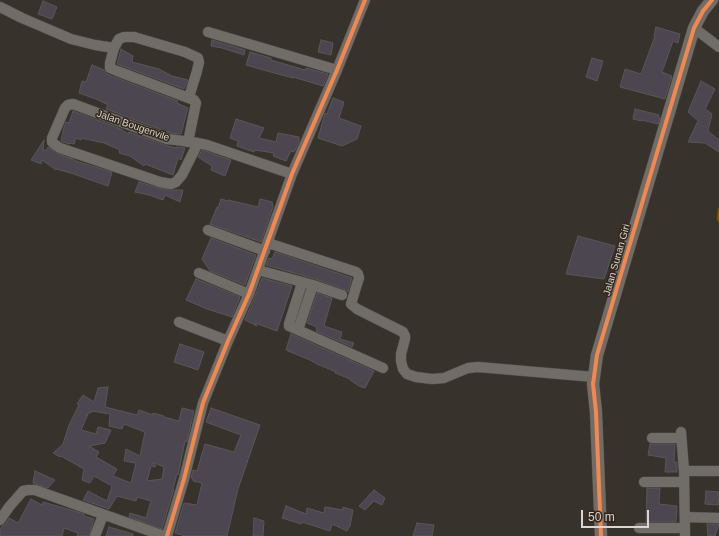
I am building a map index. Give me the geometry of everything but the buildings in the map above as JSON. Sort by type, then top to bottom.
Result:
[{"type":"street","points":[[0,520],[24,491],[35,490],[165,536],[184,479],[203,403],[249,294],[292,174],[337,70],[365,0]]},
{"type":"street","name":"Jalan Sunan Giri","points":[[601,536],[596,412],[593,384],[598,355],[694,28],[703,11],[712,0]]},
{"type":"street","points":[[0,7],[71,39],[114,48]]},
{"type":"street","points":[[694,28],[719,46]]},
{"type":"street","points":[[208,32],[337,70]]},
{"type":"street","points":[[189,97],[197,71],[199,62],[198,58],[185,52],[134,37],[124,37],[119,39],[114,48],[110,68],[194,100],[196,103],[193,143]]},
{"type":"street","name":"Jalan Bougenvile","points":[[193,143],[182,175],[176,182],[171,184],[160,182],[60,148],[52,142],[52,138],[65,108],[70,104],[73,104],[167,139],[207,145],[292,174]]},
{"type":"street","points":[[208,230],[356,272],[359,278],[351,304],[357,309],[403,332],[405,339],[401,354],[401,361],[402,369],[407,374],[416,377],[444,378],[468,368],[478,367],[594,377]]},
{"type":"street","points":[[258,270],[313,285],[342,295]]},
{"type":"street","points":[[199,273],[249,294]]},
{"type":"street","points":[[302,283],[289,326],[383,368]]},
{"type":"street","points":[[298,330],[313,285]]},
{"type":"street","points":[[179,322],[228,341]]},
{"type":"street","points":[[639,528],[685,532],[684,476],[681,435],[652,438]]},
{"type":"street","points":[[644,482],[719,470]]},
{"type":"street","points":[[95,536],[103,515]]},
{"type":"street","points":[[685,517],[719,518]]},
{"type":"waterway","points":[[719,209],[719,221]]},
{"type":"cycle path","points":[[167,536],[184,479],[203,403],[249,294],[292,174],[337,70],[365,0]]},
{"type":"cycle path","points":[[601,536],[596,412],[593,384],[597,355],[694,28],[703,11],[712,0]]}]
